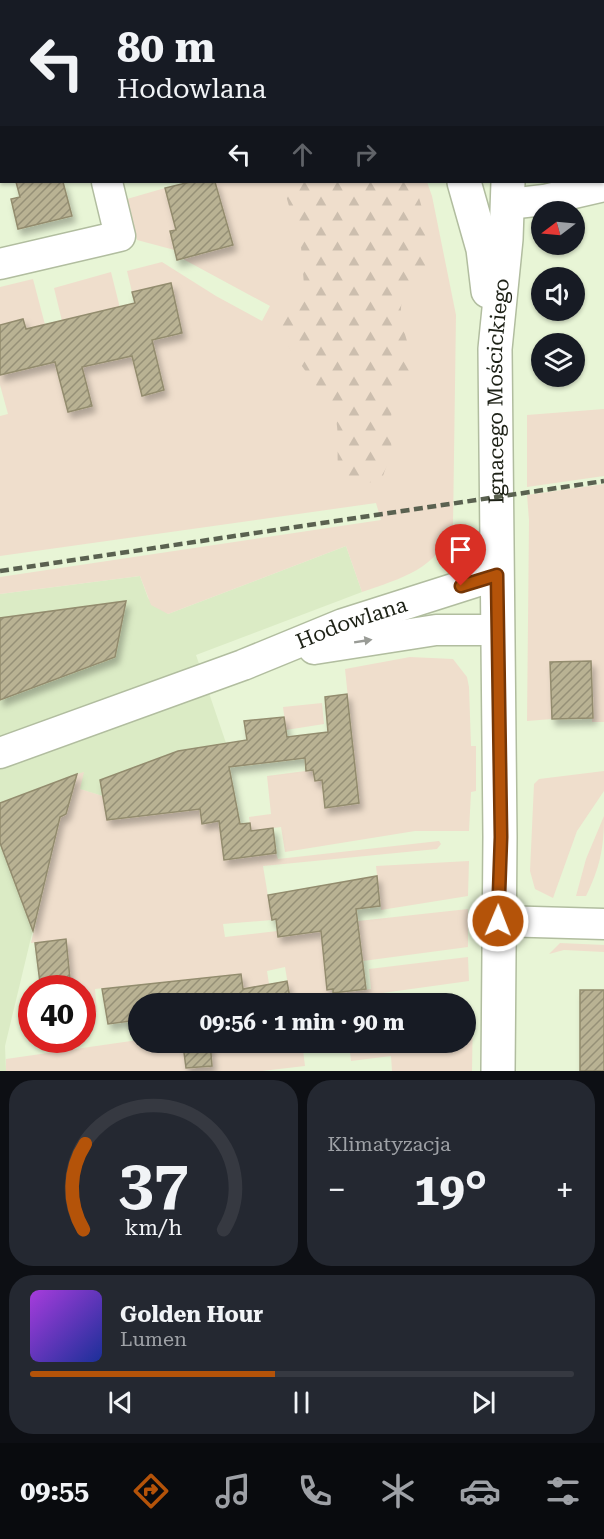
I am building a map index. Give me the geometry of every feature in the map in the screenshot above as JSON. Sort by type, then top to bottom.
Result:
[{"type":"street","points":[[0,264],[120,236],[107,183]]},
{"type":"street","points":[[464,183],[483,249],[495,349]]},
{"type":"street","points":[[508,193],[544,200],[604,186]]},
{"type":"street","name":"Ignacego Mościckiego","points":[[498,1071],[498,921],[501,837],[495,349],[508,193]]},
{"type":"street","name":"Hodowlana","points":[[0,753],[243,665],[343,624],[497,575]]},
{"type":"street","name":"Hodowlana","points":[[243,665],[298,652],[436,630],[498,630]]},
{"type":"street","points":[[498,921],[604,924]]},
{"type":"shaded area","points":[[346,546],[362,592],[196,655],[226,743],[231,779],[106,797],[79,789],[66,814],[60,817],[22,975],[18,975],[18,992],[5,1046],[6,1071],[0,1071],[0,594],[140,576],[148,598],[168,614]]},
{"type":"green space","points":[[215,183],[427,183],[456,315],[453,526],[446,541],[428,562],[417,570],[362,592],[346,546],[168,614],[151,605],[140,576],[0,594],[0,577],[381,520],[376,503],[0,556],[0,416],[8,414],[0,385],[0,365],[8,373],[35,367],[23,319],[0,325],[0,287],[33,279],[68,412],[92,406],[82,367],[112,360],[62,321],[54,288],[111,272],[142,396],[164,390],[157,360],[149,361],[151,328],[155,340],[182,332],[171,283],[132,292],[127,271],[162,262],[216,296],[262,321],[270,306],[183,259],[232,245]]},
{"type":"green space","points":[[282,183],[413,183],[421,203],[427,231],[428,258],[422,280],[406,296],[401,308],[402,323],[411,359],[410,374],[393,410],[390,422],[391,454],[383,476],[365,485],[350,485],[339,476],[338,432],[332,408],[280,331],[279,323],[282,313],[304,285],[301,247]]},
{"type":"green space","points":[[165,188],[176,230],[170,231],[173,245],[182,252],[137,240],[127,199]]},
{"type":"green space","points":[[604,409],[604,476],[527,487],[527,415]]},
{"type":"green space","points":[[604,484],[604,722],[592,722],[591,661],[551,662],[552,719],[527,721],[529,520],[527,495]]},
{"type":"green space","points":[[410,657],[453,659],[467,677],[471,746],[476,746],[476,791],[471,792],[469,831],[415,831],[285,852],[281,827],[251,831],[249,817],[271,814],[267,776],[313,770],[315,781],[322,780],[325,807],[359,803],[345,669]]},
{"type":"green space","points":[[322,703],[324,724],[286,730],[283,707]]},
{"type":"green space","points":[[604,771],[604,791],[577,831],[553,898],[535,889],[530,871],[534,784],[539,779]]},
{"type":"green space","points":[[84,772],[80,789],[106,797],[196,784],[202,823],[219,821],[224,860],[276,853],[278,859],[439,841],[441,844],[437,849],[263,866],[272,920],[223,924],[225,937],[277,931],[278,937],[325,928],[326,932],[321,933],[324,959],[333,993],[289,993],[285,967],[267,971],[270,993],[243,993],[241,974],[96,989],[96,975],[70,975],[66,939],[31,943],[60,817],[66,813],[77,774]]},
{"type":"green space","points":[[604,816],[602,848],[595,876],[586,896],[576,896],[586,859]]},
{"type":"green space","points":[[469,861],[468,896],[381,910],[376,866]]},
{"type":"green space","points":[[468,909],[468,947],[363,961],[358,921]]},
{"type":"green space","points":[[560,943],[604,945],[604,952],[564,950],[549,954]]},
{"type":"green space","points":[[468,957],[469,981],[382,993],[333,993],[371,989],[369,969]]},
{"type":"green space","points":[[128,1041],[128,1053],[303,1053],[305,1066],[262,1071],[6,1071],[6,1059],[48,1053],[96,1053],[96,1046]]},
{"type":"green space","points":[[350,1053],[472,1053],[472,1071],[392,1071],[391,1056],[351,1061]]},
{"type":"building","points":[[16,183],[63,183],[72,216],[18,229],[11,199],[20,197]]},
{"type":"building","points":[[186,183],[215,183],[233,245],[177,260],[170,231],[176,230],[165,188]]},
{"type":"building","points":[[171,283],[182,333],[152,340],[164,390],[142,396],[132,356],[82,367],[92,406],[68,412],[55,362],[0,375],[0,325],[23,319],[26,329],[135,303],[132,292]]},
{"type":"building","points":[[126,601],[115,657],[0,700],[0,618]]},
{"type":"building","points":[[591,661],[593,718],[552,719],[550,662]]},
{"type":"building","points":[[347,694],[359,803],[325,808],[322,780],[315,781],[313,770],[306,771],[305,758],[229,767],[240,824],[250,823],[251,831],[273,828],[276,853],[224,860],[219,821],[202,824],[200,809],[107,820],[100,780],[178,751],[247,740],[244,721],[284,717],[287,737],[328,732],[325,697]]},
{"type":"building","points":[[77,774],[66,814],[60,817],[33,931],[0,843],[0,803]]},
{"type":"building","points":[[377,876],[380,906],[356,909],[366,989],[333,993],[333,989],[327,990],[321,931],[278,937],[276,919],[272,920],[268,895]]},
{"type":"building","points":[[66,939],[70,975],[39,975],[35,943]]},
{"type":"building","points":[[241,974],[243,989],[287,981],[289,993],[128,993],[128,1021],[108,1024],[102,989]]},
{"type":"building","points":[[580,990],[604,990],[604,1071],[580,1071]]},
{"type":"building","points":[[184,1053],[211,1053],[212,1066],[186,1068]]},
{"type":"railway","points":[[0,571],[604,481]]},
{"type":"route","points":[[461,586],[497,575],[501,837],[498,921]]}]
